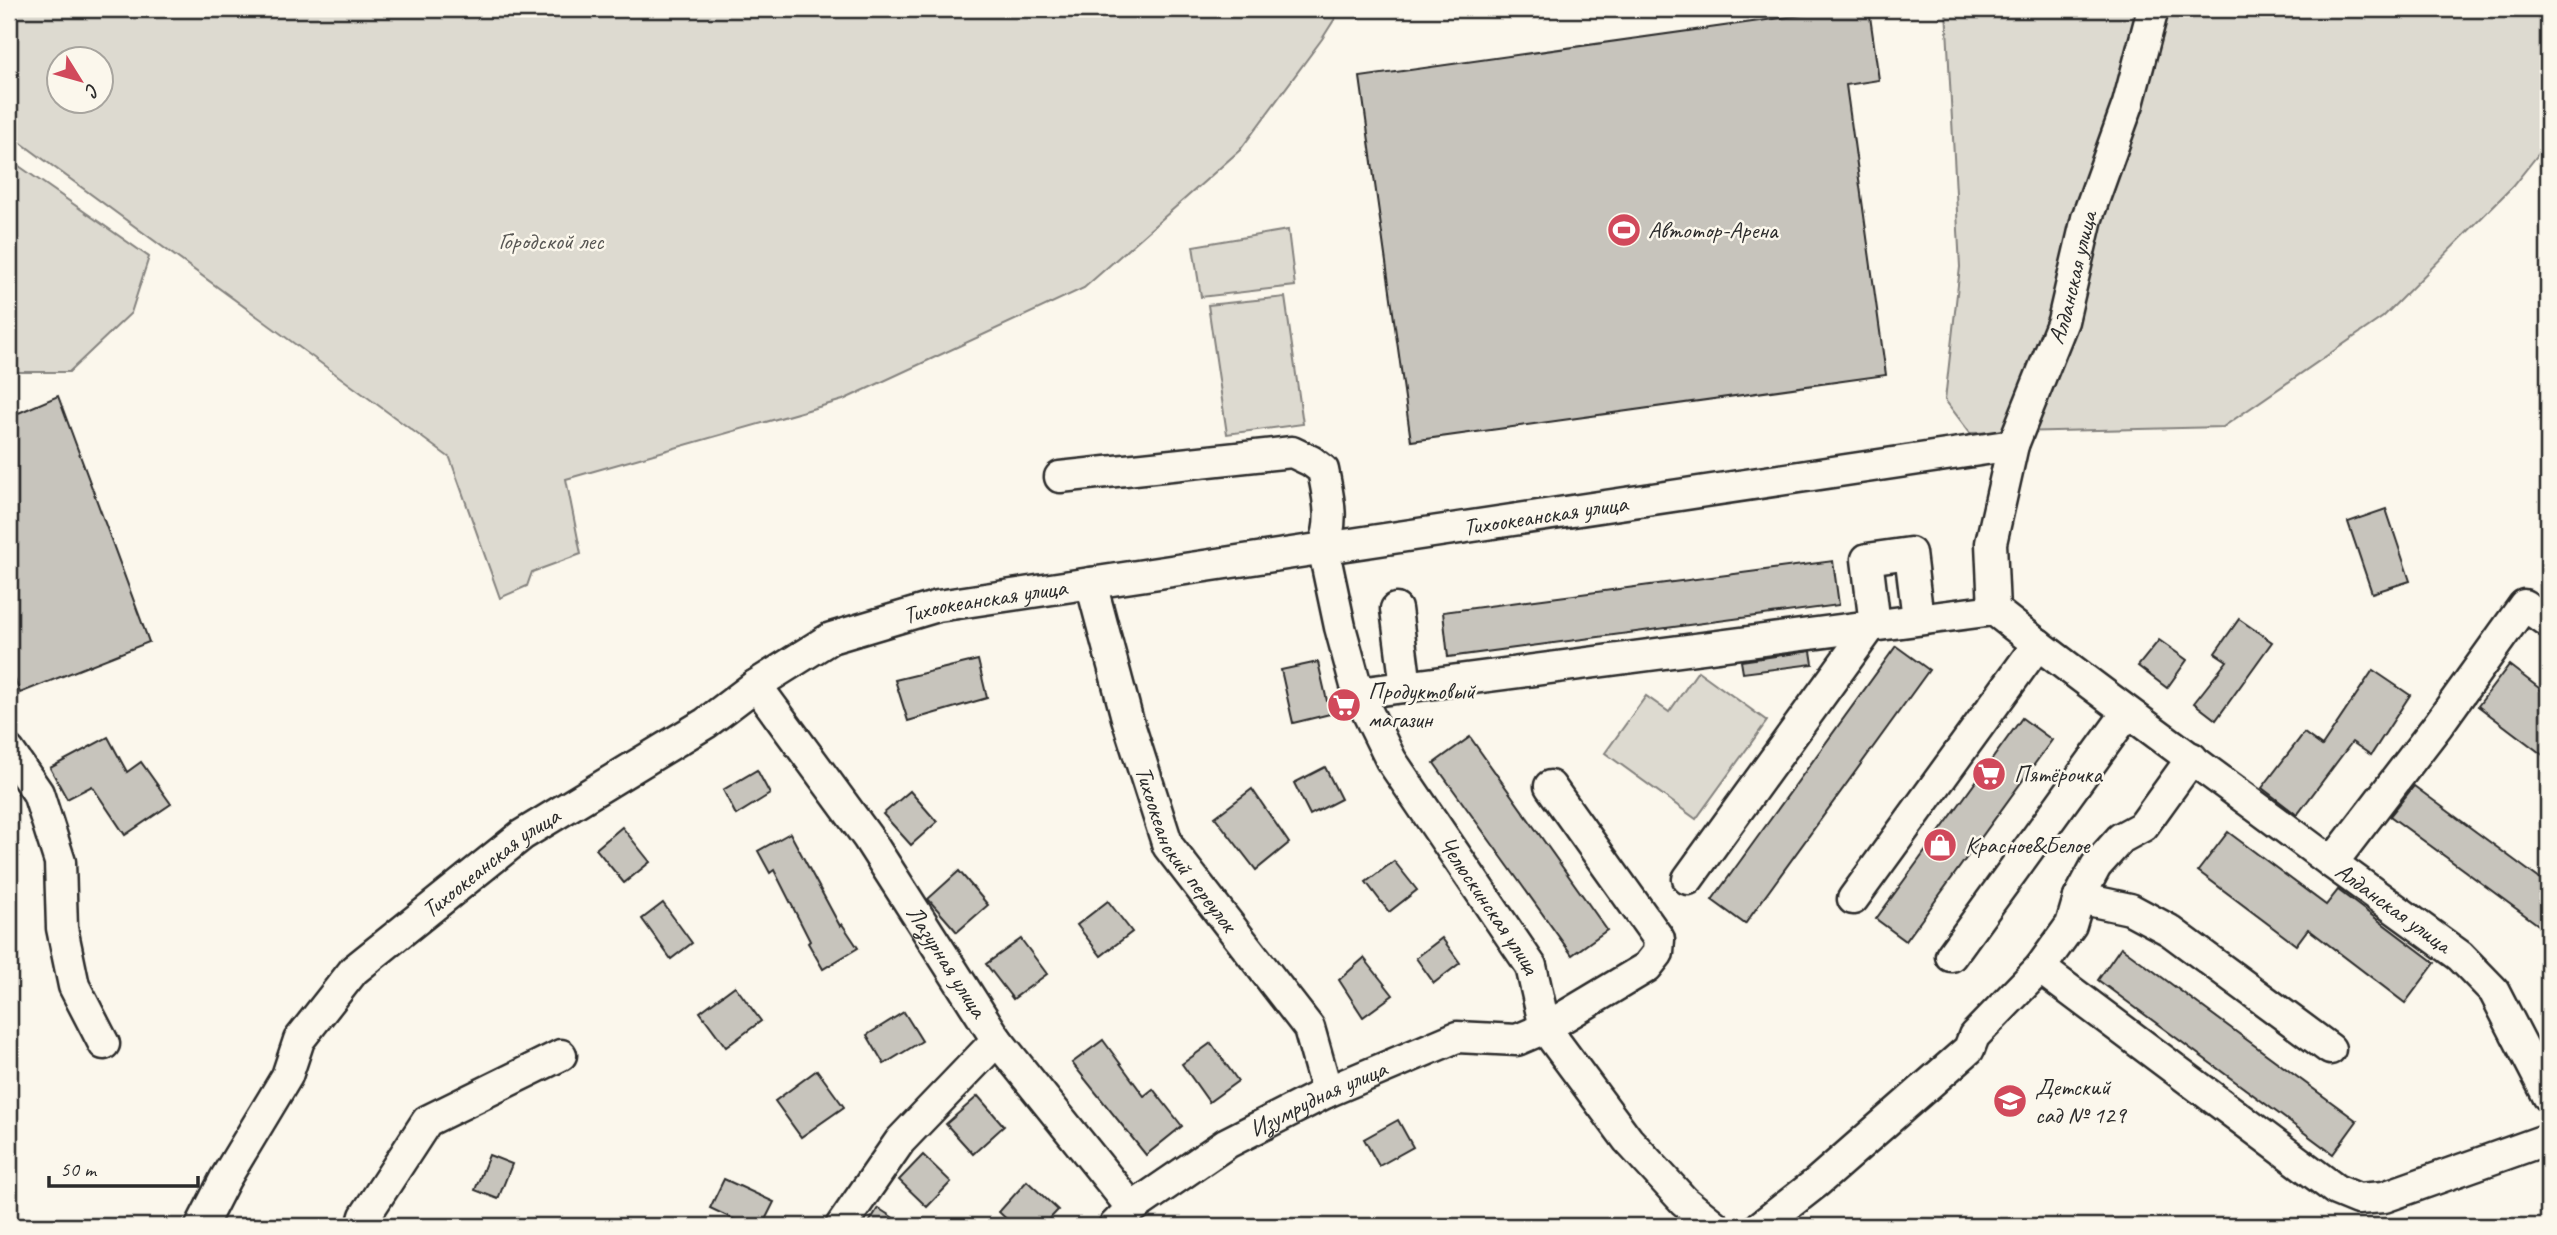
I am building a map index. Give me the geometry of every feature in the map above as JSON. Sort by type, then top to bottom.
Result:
[{"type":"street","name":"Алданская улица","points":[[1994,610],[1991,544],[2013,444],[2063,321],[2087,218],[2128,104],[2153,9]]},
{"type":"street","name":"Тихоокеанская улица","points":[[201,1226],[286,1076],[299,1040],[354,970],[522,835],[706,723],[756,685],[831,638],[938,606],[2013,444]]},
{"type":"street","points":[[1060,477],[1292,452],[1323,470],[1329,503],[1329,533],[1323,547]]},
{"type":"street","name":"Челюскинская улица","points":[[1323,547],[1339,627],[1358,693],[1391,760],[1531,966],[1545,1028],[1628,1140],[1685,1201],[1716,1226]]},
{"type":"street","points":[[1688,878],[1873,625],[1867,559],[1910,553],[1918,620]]},
{"type":"street","name":"Тихоокеанский переулок","points":[[1091,583],[1127,718],[1168,846],[1310,1028],[1327,1092]]},
{"type":"street","name":"Алданская улица","points":[[2548,622],[2524,605],[2438,725],[2332,863],[2460,956],[2494,991],[2548,1096]]},
{"type":"street","points":[[1396,609],[1406,687]]},
{"type":"street","points":[[1358,693],[1994,610],[2127,713],[2332,863]]},
{"type":"street","points":[[1853,899],[2038,644]]},
{"type":"street","name":"Лазурная улица","points":[[756,685],[867,838],[997,1040],[900,1141],[841,1226]]},
{"type":"street","points":[[1951,956],[2127,713]]},
{"type":"street","points":[[9,751],[38,793],[60,862],[62,928],[74,986],[104,1044]]},
{"type":"street","points":[[1761,1226],[1816,1183],[1969,1049],[1974,1036],[2040,968],[2071,925],[2079,898],[2096,866],[2121,838],[2143,826],[2192,758]]},
{"type":"street","name":"Изумрудная улица","points":[[1123,1217],[1227,1143],[1327,1092],[1457,1037],[1517,1040],[1545,1028],[1647,967],[1658,953],[1659,939],[1550,786]]},
{"type":"street","points":[[2079,898],[2130,909],[2169,930],[2330,1049]]},
{"type":"street","points":[[2040,968],[2336,1190],[2358,1199],[2384,1197],[2548,1139]]},
{"type":"street","points":[[997,1040],[1123,1217]]},
{"type":"street","points":[[362,1226],[365,1216],[427,1121],[561,1055]]},
{"type":"green space","name":"Городской лес","points":[[9,9],[1341,9],[1240,150],[1084,288],[843,400],[566,479],[581,554],[532,572],[527,586],[500,598],[450,458],[9,134]]},
{"type":"green space","points":[[1946,9],[2548,9],[2548,142],[2512,187],[2383,317],[2223,427],[1970,433],[1945,400],[1960,267]]},
{"type":"green space","points":[[9,159],[149,257],[131,313],[69,372],[9,372]]},
{"type":"green space","points":[[1288,230],[1295,286],[1201,297],[1193,246]]},
{"type":"green space","points":[[1285,297],[1303,424],[1227,434],[1208,305]]},
{"type":"green space","points":[[1698,671],[1767,721],[1696,819],[1605,753],[1646,696],[1669,712]]},
{"type":"building","name":"Автотор-Арена","points":[[1845,9],[1869,9],[1879,80],[1846,85],[1886,375],[1411,441],[1360,77]]},
{"type":"building","points":[[58,396],[149,642],[20,693],[9,663],[9,417]]},
{"type":"building","points":[[2386,509],[2410,581],[2372,593],[2348,522]]},
{"type":"building","points":[[1833,561],[1839,605],[1448,657],[1443,612]]},
{"type":"building","points":[[2239,619],[2272,642],[2216,720],[2194,703],[2227,661],[2215,653]]},
{"type":"building","points":[[2159,640],[2187,660],[2167,688],[2138,666]]},
{"type":"building","points":[[1896,646],[1929,670],[1745,924],[1712,900]]},
{"type":"building","points":[[1811,651],[1813,664],[1743,673],[1741,661]]},
{"type":"building","points":[[978,660],[987,698],[908,721],[895,680]]},
{"type":"building","points":[[1318,662],[1330,714],[1293,723],[1281,670]]},
{"type":"building","points":[[2509,665],[2548,695],[2548,759],[2478,706]]},
{"type":"building","points":[[2373,670],[2410,695],[2371,755],[2352,742],[2297,815],[2262,788],[2304,733],[2322,746]]},
{"type":"building","points":[[2022,718],[2052,740],[1906,941],[1876,919]]},
{"type":"building","points":[[108,737],[127,772],[141,762],[171,804],[125,835],[92,786],[67,799],[50,768]]},
{"type":"building","points":[[1470,737],[1607,930],[1572,955],[1434,763]]},
{"type":"building","points":[[1325,767],[1341,799],[1310,815],[1294,783]]},
{"type":"building","points":[[757,770],[770,794],[736,815],[723,790]]},
{"type":"building","points":[[2414,786],[2548,885],[2548,932],[2390,816]]},
{"type":"building","points":[[1252,789],[1289,843],[1256,870],[1215,817]]},
{"type":"building","points":[[910,791],[937,822],[911,845],[883,814]]},
{"type":"building","points":[[622,827],[650,862],[624,883],[596,849]]},
{"type":"building","points":[[2228,832],[2326,905],[2338,890],[2435,963],[2405,1003],[2308,929],[2296,945],[2198,871]]},
{"type":"building","points":[[790,833],[840,926],[842,924],[858,948],[823,969],[774,870],[770,873],[758,851]]},
{"type":"building","points":[[1394,861],[1417,890],[1389,912],[1366,882]]},
{"type":"building","points":[[959,871],[988,905],[957,932],[928,899]]},
{"type":"building","points":[[1108,901],[1132,932],[1101,956],[1077,925]]},
{"type":"building","points":[[663,903],[692,943],[671,959],[642,919]]},
{"type":"building","points":[[1442,938],[1460,963],[1434,983],[1416,958]]},
{"type":"building","points":[[1021,939],[1047,974],[1013,999],[986,964]]},
{"type":"building","points":[[2121,947],[2357,1121],[2333,1154],[2098,980]]},
{"type":"building","points":[[1364,958],[1393,995],[1363,1017],[1339,980]]},
{"type":"building","points":[[735,986],[761,1021],[726,1047],[700,1012]]},
{"type":"building","points":[[904,1012],[922,1041],[884,1064],[867,1035]]},
{"type":"building","points":[[1103,1040],[1144,1096],[1153,1089],[1182,1126],[1146,1155],[1072,1063]]},
{"type":"building","points":[[1211,1043],[1238,1081],[1209,1102],[1182,1064]]},
{"type":"building","points":[[817,1070],[844,1107],[801,1137],[775,1101]]},
{"type":"building","points":[[978,1096],[1004,1126],[973,1154],[946,1124]]},
{"type":"building","points":[[1398,1120],[1413,1147],[1379,1166],[1364,1139]]},
{"type":"building","points":[[489,1155],[512,1164],[498,1199],[475,1190]]},
{"type":"building","points":[[923,1155],[951,1182],[927,1207],[899,1180]]},
{"type":"building","points":[[724,1179],[774,1202],[762,1226],[748,1226],[710,1208]]},
{"type":"building","points":[[1027,1181],[1058,1210],[1043,1226],[1014,1226],[999,1212]]},
{"type":"building","points":[[878,1208],[906,1226],[867,1226]]},
{"type":"waterway","points":[[2544,1226],[2548,1222]]},
{"type":"place","name":"Автотор-Арена","points":[[1624,230]]},
{"type":"place","name":"Продуктовый магазин","points":[[1344,705]]},
{"type":"place","name":"Пятёрочка","points":[[1989,774]]},
{"type":"place","name":"Красное&Белое","points":[[1940,845]]},
{"type":"place","name":"Детский сад № 129","points":[[2010,1101]]}]
